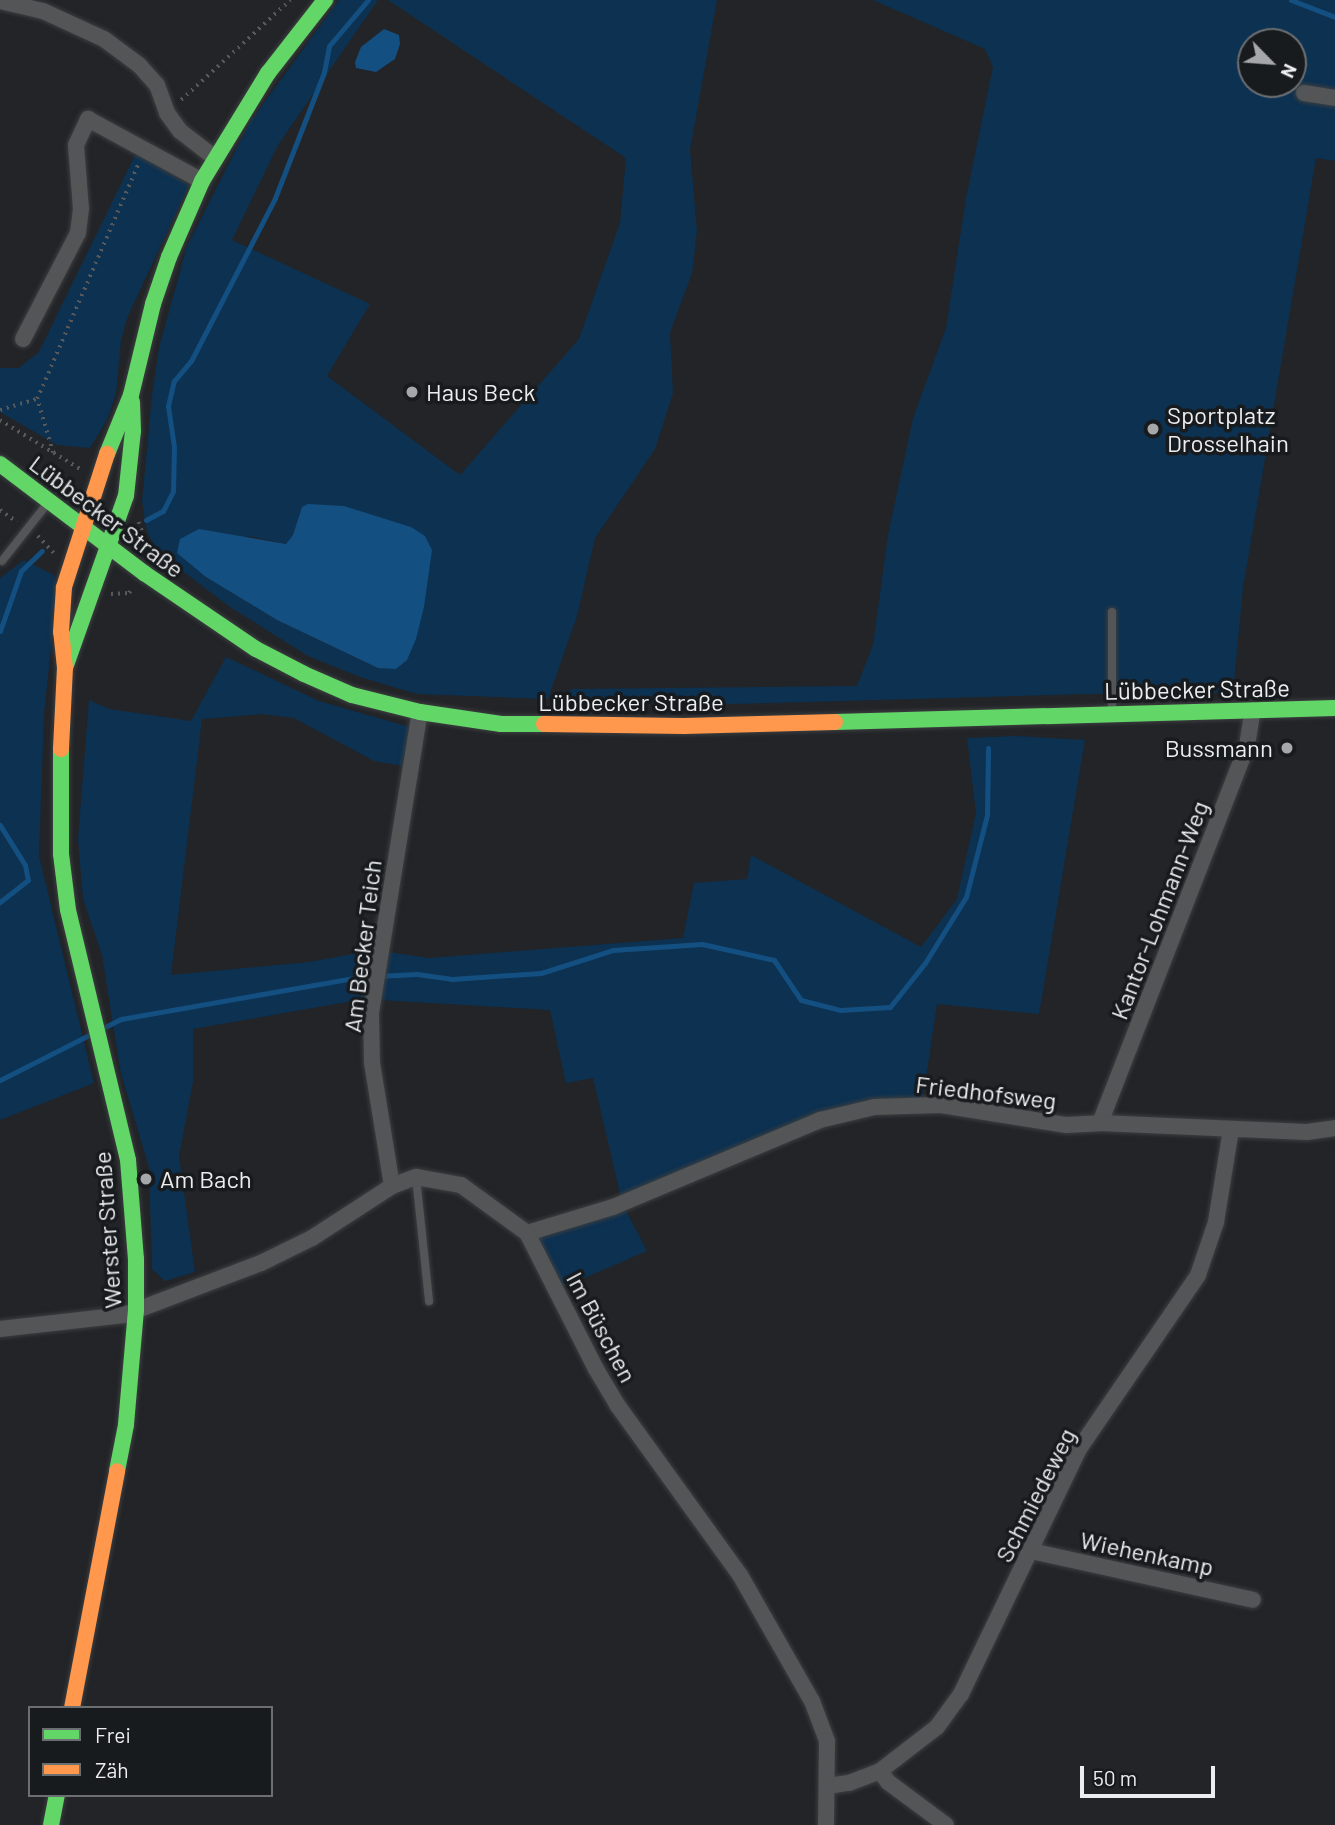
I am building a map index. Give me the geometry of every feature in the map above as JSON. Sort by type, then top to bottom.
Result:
[{"type":"main road","points":[[131,395],[157,292],[202,181],[283,51],[325,0]]},
{"type":"main road","name":"Werster Straße","points":[[72,1706],[126,1424],[136,1310],[136,1259],[128,1160],[68,910],[61,854],[59,790],[65,668],[61,632],[64,587],[110,444],[131,395]]},
{"type":"main road","name":"Werster Straße","points":[[65,668],[130,481],[131,395]]},
{"type":"main road","name":"Lübbecker Straße","points":[[0,464],[109,547],[217,625],[256,649],[352,695],[420,712],[501,724],[684,726],[1335,709]]},
{"type":"main road","points":[[51,1825],[57,1797]]},
{"type":"street","points":[[0,1],[43,11],[104,39],[139,65],[157,85],[167,113],[180,131],[215,158]]},
{"type":"street","points":[[1307,93],[1335,98]]},
{"type":"street","points":[[23,339],[78,233],[81,209],[76,145],[88,119],[202,181]]},
{"type":"street","name":"Kantor-Lohmann-Weg","points":[[1100,1124],[1247,746],[1253,710]]},
{"type":"street","name":"Am Becker Teich","points":[[392,1186],[372,1063],[371,1013],[420,712]]},
{"type":"street","name":"Friedhofsweg","points":[[527,1233],[613,1207],[820,1119],[874,1107],[941,1105],[1066,1125],[1307,1132],[1335,1128]]},
{"type":"street","name":"Schmiedeweg","points":[[827,1786],[849,1783],[880,1771],[937,1727],[961,1693],[1079,1449],[1198,1275],[1216,1222],[1231,1129]]},
{"type":"street","points":[[0,1329],[124,1315],[261,1263],[312,1238],[392,1186],[416,1177]]},
{"type":"street","name":"Im Büschen","points":[[416,1177],[461,1185],[527,1233],[596,1369],[618,1406],[740,1575],[812,1701],[827,1741],[826,1825]]},
{"type":"street","name":"Wiehenkamp","points":[[1031,1551],[1253,1600]]},
{"type":"street","points":[[880,1771],[888,1783],[946,1825]]},
{"type":"lane","points":[[2,561],[49,501]]},
{"type":"lane","points":[[1112,612],[1112,714]]},
{"type":"lane","points":[[416,1177],[429,1301]]},
{"type":"path","points":[[167,113],[290,0]]},
{"type":"path","points":[[53,453],[37,399],[144,148]]},
{"type":"path","points":[[0,410],[37,399]]},
{"type":"path","points":[[0,420],[70,463]]},
{"type":"shaded area","points":[[339,0],[378,0],[278,145],[232,240],[370,304],[327,376],[460,475],[579,339],[620,223],[626,158],[388,0],[717,0],[690,150],[697,231],[692,273],[670,333],[673,393],[655,449],[595,538],[577,616],[548,699],[417,694],[360,677],[308,656],[230,607],[168,560],[153,544],[147,531],[142,501],[159,348],[187,246],[250,122]],"holes":[[[302,507],[378,668],[277,620],[206,577],[248,536],[286,544],[293,535]]]},
{"type":"shaded area","points":[[873,0],[1335,0],[1335,161],[1316,158],[1243,588],[1233,693],[1088,694],[735,704],[561,700],[563,693],[573,689],[857,686],[873,645],[888,535],[913,418],[946,328],[966,198],[993,67],[985,49]]},
{"type":"shaded area","points":[[384,29],[399,35],[400,44],[395,59],[376,72],[356,68],[355,62],[361,47]]},
{"type":"shaded area","points":[[136,153],[189,185],[127,318],[121,341],[116,394],[107,420],[90,448],[57,445],[0,412],[0,368],[19,368],[39,352]]},
{"type":"shaded area","points":[[308,504],[344,506],[411,527],[425,536],[432,550],[424,607],[416,639],[407,660],[396,669],[378,668],[277,620],[206,577],[177,553],[180,539],[199,529],[286,544],[293,535],[302,507]]},
{"type":"shaded area","points":[[24,560],[54,575],[57,591],[44,714],[39,856],[94,1083],[0,1120],[0,578]]},
{"type":"shaded area","points":[[226,657],[319,701],[410,727],[404,766],[374,761],[294,718],[262,714],[202,719],[171,975],[309,962],[374,950],[429,958],[683,938],[694,883],[747,879],[751,855],[921,947],[957,899],[976,813],[967,738],[1015,736],[1085,740],[1039,1014],[937,1004],[923,1098],[872,1101],[624,1207],[647,1251],[561,1288],[532,1234],[623,1206],[593,1078],[566,1083],[550,1010],[364,999],[193,1029],[193,1082],[179,1156],[195,1272],[165,1281],[152,1269],[149,1167],[121,1074],[102,955],[83,899],[78,839],[89,700],[109,709],[191,721]]},
{"type":"waterway","points":[[146,520],[163,511],[173,491],[174,447],[168,406],[174,381],[191,361],[275,198],[324,72],[329,46],[368,0]]},
{"type":"waterway","points":[[1291,0],[1335,17]]},
{"type":"waterway","points":[[0,631],[21,571],[42,551]]},
{"type":"waterway","points":[[103,1028],[121,1019],[358,977],[417,974],[452,979],[541,973],[613,950],[702,944],[774,960],[801,1000],[840,1010],[890,1007],[925,963],[966,897],[987,815],[988,748]]},
{"type":"waterway","points":[[0,825],[25,865],[28,880],[0,902]]},
{"type":"waterway","points":[[0,1080],[91,1034]]},
{"type":"traffic: fast","points":[[107,454],[131,395],[153,304],[169,257],[202,181],[268,73],[325,0]]},
{"type":"traffic: fast","points":[[66,665],[126,496],[133,431],[132,402]]},
{"type":"traffic: fast","points":[[0,464],[144,573],[256,649],[304,674],[352,695],[420,712],[501,724],[544,724]]},
{"type":"traffic: fast","points":[[835,722],[1335,708]]},
{"type":"traffic: fast","points":[[61,749],[61,854],[68,910],[128,1160],[136,1259],[136,1310],[126,1425],[117,1471]]},
{"type":"traffic: fast","points":[[51,1825],[57,1797]]},
{"type":"traffic: slow","points":[[61,749],[65,668],[61,632],[64,587],[107,454]]},
{"type":"traffic: slow","points":[[544,724],[684,726],[835,722]]},
{"type":"traffic: slow","points":[[72,1706],[117,1471]]},
{"type":"place","name":"Haus Beck","points":[[412,392]]},
{"type":"place","name":"Sportplatz Drosselhain","points":[[1153,429]]},
{"type":"place","name":"Bussmann","points":[[1287,748]]},
{"type":"place","name":"Am Bach","points":[[146,1179]]}]
